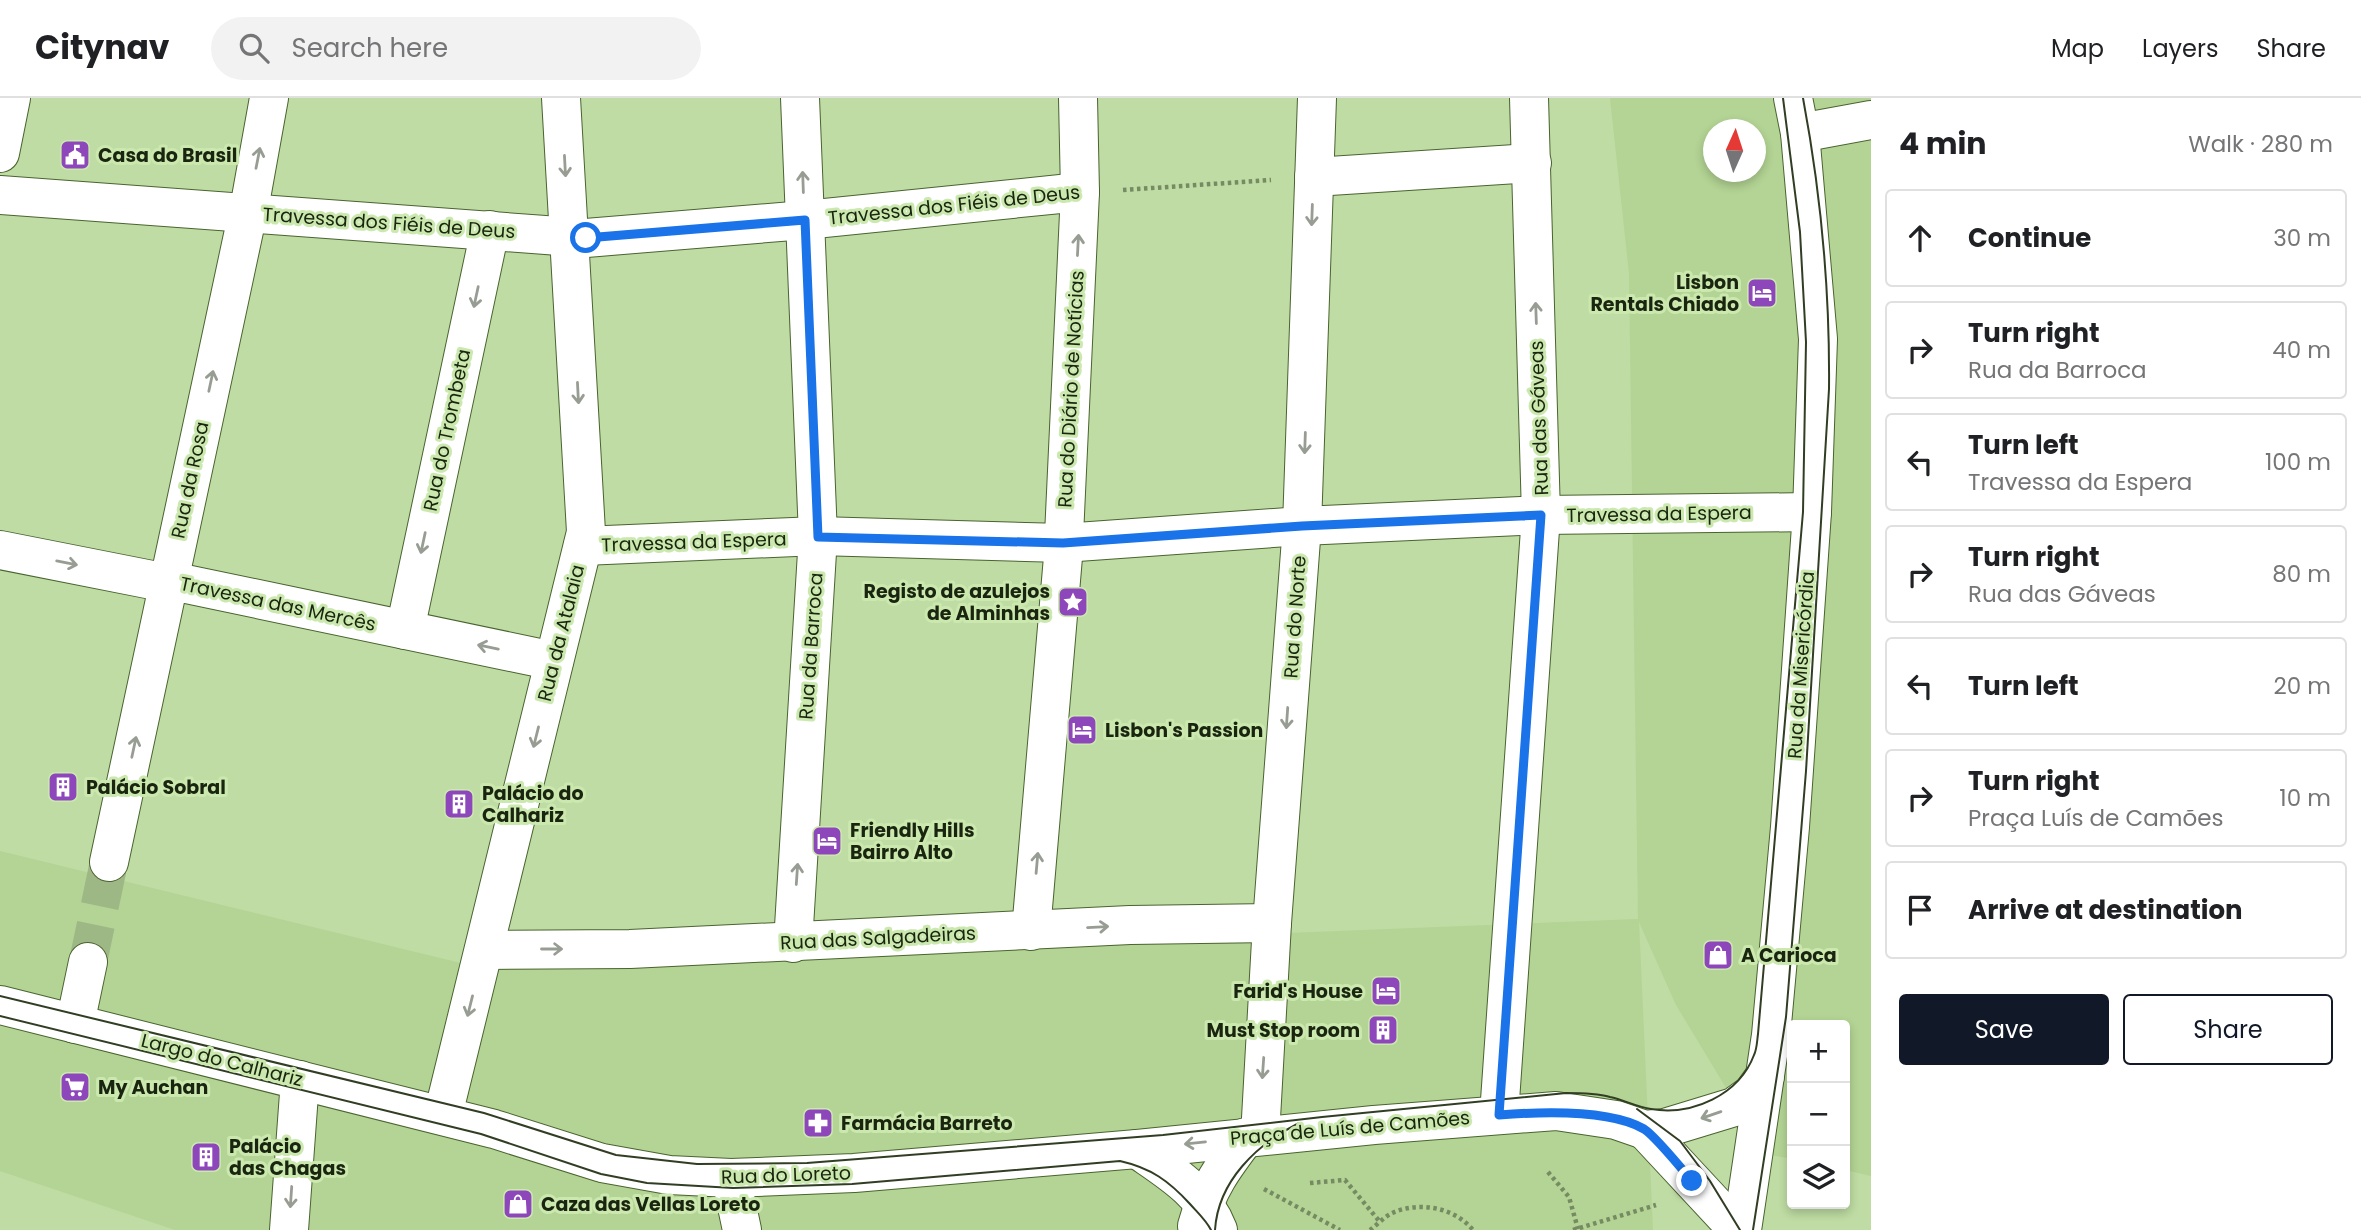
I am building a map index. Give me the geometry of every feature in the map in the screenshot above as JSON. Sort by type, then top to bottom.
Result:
[{"type":"street","points":[[0,153],[11,98]]},
{"type":"street","name":"Rua da Rosa","points":[[109,862],[269,98]]},
{"type":"street","name":"Rua da Atalaia","points":[[443,1115],[586,532],[561,98]]},
{"type":"street","name":"Rua da Barroca","points":[[793,943],[818,537],[800,98]]},
{"type":"street","name":"Rua do Diário de Notícias","points":[[1031,931],[1063,543],[1080,192],[1077,98]]},
{"type":"street","name":"Rua do Norte","points":[[1253,1137],[1302,526],[1317,98]]},
{"type":"street","name":"Rua das Gáveas","points":[[1499,1115],[1541,515],[1530,98]]},
{"type":"street","points":[[1796,115],[1871,120]]},
{"type":"street","name":"Rua da Misericórdia","points":[[1740,1230],[1771,1035],[1790,827],[1812,512],[1818,339],[1796,115]]},
{"type":"street","points":[[1314,177],[1532,163]]},
{"type":"street","name":"Travessa dos Fiéis de Deus","points":[[0,195],[586,238],[805,220],[1080,192]]},
{"type":"street","name":"Rua do Trombeta","points":[[405,630],[490,230]]},
{"type":"street","name":"Travessa da Espera","points":[[583,546],[818,537],[1063,543],[1302,526],[1541,515],[1812,512]]},
{"type":"street","name":"Travessa das Mercês","points":[[0,551],[169,581],[554,661]]},
{"type":"street","name":"Rua das Salgadeiras","points":[[484,950],[631,949],[1130,925],[1272,923]]},
{"type":"street","points":[[75,1024],[88,962]]},
{"type":"street","name":"Largo do Calhariz","points":[[0,1005],[443,1115]]},
{"type":"street","points":[[1645,1129],[1665,1128],[1734,1107],[1752,1094],[1765,1076]]},
{"type":"street","points":[[289,1230],[300,1080]]},
{"type":"street","name":"Praça de Luís de Camões","points":[[1137,1149],[1556,1111],[1616,1120],[1645,1129]]},
{"type":"street","name":"Rua do Loreto","points":[[443,1115],[602,1164],[669,1175],[731,1178],[854,1174],[1137,1149]]},
{"type":"street","points":[[1645,1129],[1740,1230]]},
{"type":"street","points":[[1137,1149],[1196,1213],[1226,1163],[1253,1137]]},
{"type":"street","points":[[731,1178],[742,1230]]},
{"type":"path","name":"Travessa dos Fiéis de Deus","points":[[1080,192],[1314,177]]},
{"type":"path","points":[[1548,1172],[1569,1197],[1576,1230],[1661,1204]]},
{"type":"path","points":[[1310,1183],[1345,1180],[1380,1222]]},
{"type":"path","points":[[1261,1187],[1340,1230]]},
{"type":"path","points":[[1370,1230],[1390,1214],[1416,1206],[1443,1209],[1466,1222],[1473,1230]]},
{"type":"shaded area","points":[[1610,98],[1871,98],[1871,1176],[1850,1171],[1850,1020],[1787,1020],[1787,1158],[1766,1154],[1676,1005],[1639,922],[1653,1230],[175,1230],[0,1171],[0,851],[473,966],[1638,919],[1629,273]]},
{"type":"tunnel","points":[[88,962],[109,862]]},
{"type":"tram line","points":[[0,996],[484,1113],[616,1155],[697,1164],[807,1163],[1163,1135],[1566,1093],[1599,1095],[1646,1108],[1667,1110],[1698,1106],[1712,1100],[1726,1092],[1747,1069],[1757,1045],[1803,512],[1806,342],[1800,232],[1783,98]]},
{"type":"tram line","points":[[1753,1230],[1786,1017],[1806,771],[1829,389],[1823,243],[1803,98]]},
{"type":"tram line","points":[[0,1016],[481,1134],[601,1174],[647,1183],[733,1188],[852,1184],[1120,1161],[1141,1167],[1167,1182],[1204,1219],[1211,1230]]},
{"type":"tram line","points":[[1637,1109],[1680,1141],[1710,1181],[1740,1230]]},
{"type":"tram line","points":[[1215,1230],[1223,1196],[1242,1166],[1269,1142],[1299,1123]]},
{"type":"place","name":"Casa do Brasil","points":[[75,155]]},
{"type":"place","name":"Lisbon Rentals Chiado","points":[[1762,293]]},
{"type":"place","name":"Registo de azulejos de Alminhas","points":[[1073,602]]},
{"type":"place","name":"Lisbon's Passion","points":[[1082,730]]},
{"type":"place","name":"Palácio Sobral","points":[[63,787]]},
{"type":"place","name":"Palácio do Calhariz","points":[[459,804]]},
{"type":"place","name":"Friendly Hills Bairro Alto","points":[[827,841]]},
{"type":"place","name":"A Carioca","points":[[1718,955]]},
{"type":"place","name":"Farid's House","points":[[1386,991]]},
{"type":"place","name":"Must Stop room","points":[[1383,1030]]},
{"type":"place","name":"My Auchan","points":[[75,1087]]},
{"type":"place","name":"Farmácia Barreto","points":[[818,1123]]},
{"type":"place","name":"Palácio das Chagas","points":[[206,1157]]},
{"type":"place","name":"Caza das Vellas Loreto","points":[[518,1204]]},
{"type":"route","points":[[586,238],[805,220],[818,537],[1063,543],[1302,526],[1541,515],[1499,1115],[1556,1111],[1616,1120],[1645,1129],[1692,1181]]}]
